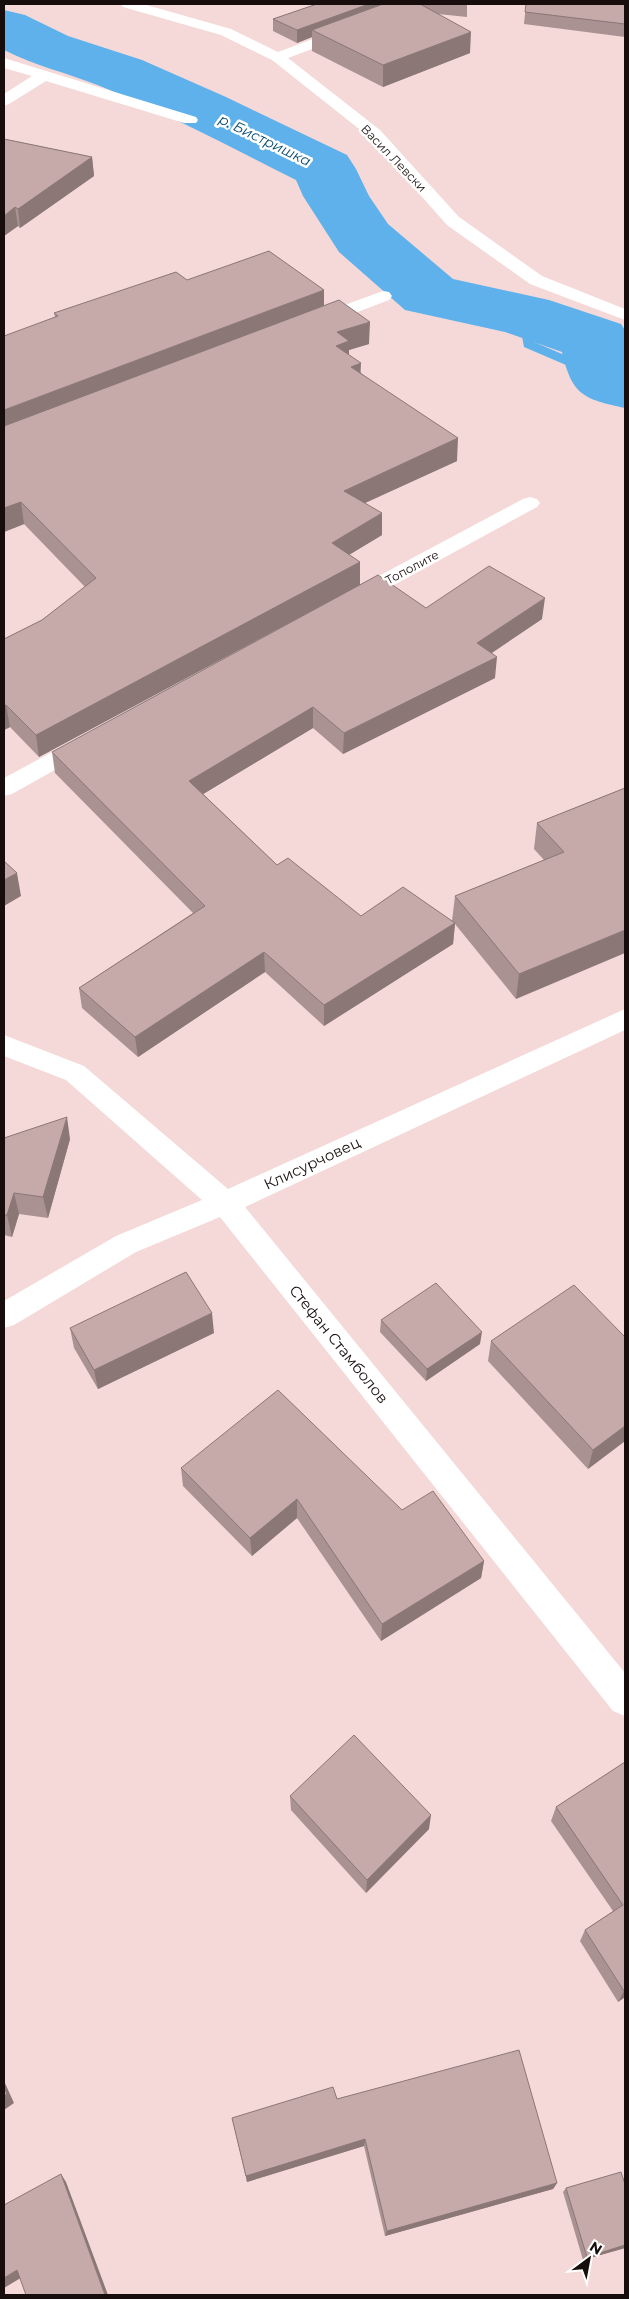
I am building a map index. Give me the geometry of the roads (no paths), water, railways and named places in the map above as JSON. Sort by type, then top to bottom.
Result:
[{"type":"street","name":"Васил Левски","points":[[128,4],[226,32],[277,57],[374,133],[453,221],[536,280],[625,315]]},
{"type":"street","points":[[277,57],[419,4]]},
{"type":"street","points":[[4,63],[190,120]]},
{"type":"street","points":[[4,101],[45,75]]},
{"type":"street","points":[[300,328],[383,296]]},
{"type":"street","name":"Тополите","points":[[337,608],[530,503]]},
{"type":"street","points":[[4,788],[100,736]]},
{"type":"street","name":"Клисурчовец","points":[[4,1316],[126,1244],[225,1203],[625,1019]]},
{"type":"street","name":"Стефан Стамболов","points":[[4,1045],[75,1073],[225,1203],[625,1698]]},
{"type":"waterway","name":"р. Бистришка","points":[[4,27],[47,49],[121,73],[204,110],[324,169],[336,196],[363,238],[430,295],[524,315],[595,339],[605,377],[625,386]]},
{"type":"waterway","points":[[524,315],[528,344],[605,377]]}]
